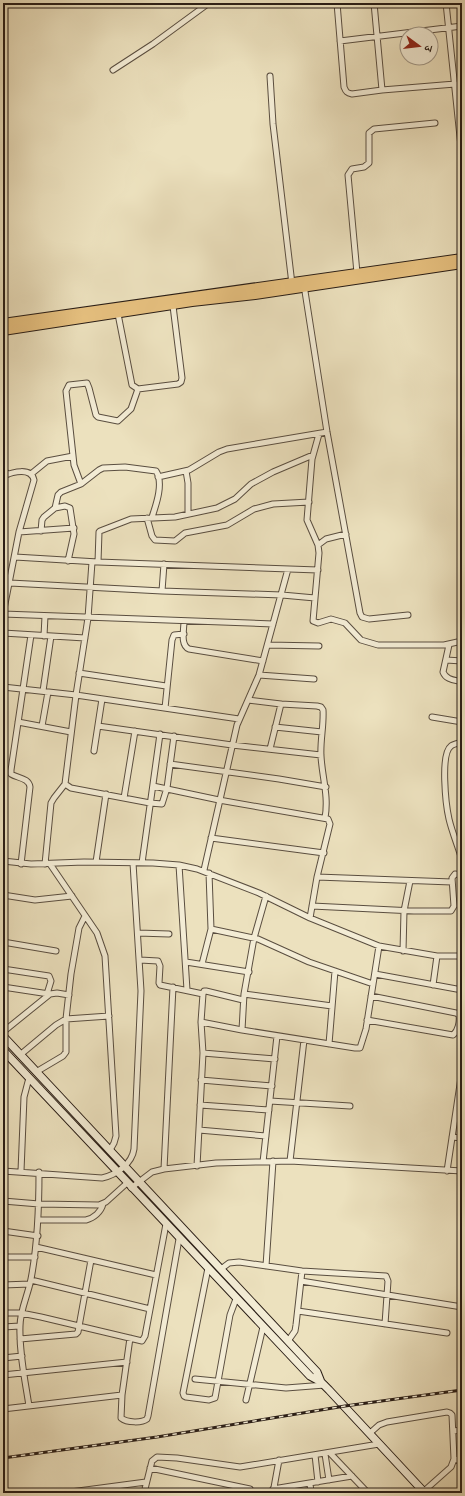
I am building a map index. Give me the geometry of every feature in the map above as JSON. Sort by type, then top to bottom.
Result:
[{"type":"main road","points":[[304,284],[357,273],[462,258]]},
{"type":"main road","points":[[3,323],[462,264]]},
{"type":"main road","points":[[3,331],[172,306],[226,295]]},
{"type":"main road","points":[[3,1036],[317,1372],[323,1384]]},
{"type":"main road","points":[[3,1050],[236,1299],[310,1376],[323,1384],[340,1401],[425,1492]]},
{"type":"street","points":[[113,70],[153,44],[209,3]]},
{"type":"street","points":[[337,3],[345,91],[352,94],[455,84]]},
{"type":"street","points":[[374,3],[382,90]]},
{"type":"street","points":[[446,3],[461,128],[462,156]]},
{"type":"street","points":[[340,40],[462,26]]},
{"type":"street","points":[[270,76],[273,124],[292,285]]},
{"type":"street","points":[[357,273],[348,175],[352,169],[364,167],[369,163],[369,133],[374,129],[435,122]]},
{"type":"street","points":[[304,284],[327,432],[360,613],[362,617],[369,619],[408,615]]},
{"type":"street","points":[[118,314],[132,386],[138,389],[178,384],[181,382],[182,378],[172,306]]},
{"type":"street","points":[[81,484],[76,471],[73,456],[66,392],[68,386],[87,383],[90,388],[96,415],[98,417],[115,421],[120,419],[131,409],[138,389]]},
{"type":"street","points":[[158,478],[186,471],[227,449],[327,432]]},
{"type":"street","points":[[319,434],[313,455],[307,516],[307,524],[318,545],[319,553],[313,621],[318,623],[331,619],[346,623],[361,640],[378,645],[449,645],[462,641]]},
{"type":"street","points":[[110,1150],[116,1136],[105,956],[97,933],[48,864],[51,803],[65,784],[76,695],[88,618],[90,588],[99,532],[127,520],[150,517],[175,517],[217,508],[231,502],[250,484],[273,472],[313,455]]},
{"type":"street","points":[[31,474],[47,461],[73,456]]},
{"type":"street","points":[[55,508],[61,492],[81,484],[103,468],[130,467],[154,470],[158,474],[158,495],[150,517],[152,536],[155,540],[175,541],[185,533],[227,525],[250,511],[269,505],[309,502]]},
{"type":"street","points":[[3,470],[5,475],[27,472],[34,477],[34,483],[19,532],[3,614],[273,624]]},
{"type":"street","points":[[186,471],[188,483],[188,513]]},
{"type":"street","points":[[41,531],[42,520],[55,508],[65,506],[70,508],[74,534],[68,561]]},
{"type":"street","points":[[19,532],[74,528]]},
{"type":"street","points":[[318,545],[326,539],[346,534]]},
{"type":"street","points":[[15,557],[68,561],[318,570]]},
{"type":"street","points":[[162,591],[164,564]]},
{"type":"street","points":[[204,870],[239,719],[259,675],[288,569]]},
{"type":"street","points":[[10,584],[282,595],[315,598]]},
{"type":"street","points":[[44,636],[45,616]]},
{"type":"street","points":[[184,621],[185,645],[189,649],[263,661]]},
{"type":"street","points":[[3,633],[85,638]]},
{"type":"street","points":[[165,708],[166,686],[173,637],[177,634],[184,634]]},
{"type":"street","points":[[21,864],[30,787],[27,781],[11,774],[11,770],[31,635]]},
{"type":"street","points":[[42,726],[51,636]]},
{"type":"street","points":[[268,645],[319,646]]},
{"type":"street","points":[[449,645],[443,672],[444,675],[448,678],[462,682]]},
{"type":"street","points":[[446,660],[462,661]]},
{"type":"street","points":[[79,674],[166,686]]},
{"type":"street","points":[[259,675],[314,679]]},
{"type":"street","points":[[3,687],[76,695],[239,719]]},
{"type":"street","points":[[94,750],[102,699]]},
{"type":"street","points":[[248,700],[321,707],[323,710],[321,755],[326,787],[325,818]]},
{"type":"street","points":[[270,749],[281,704]]},
{"type":"street","points":[[432,716],[462,722]]},
{"type":"street","points":[[18,722],[71,732]]},
{"type":"street","points":[[98,726],[232,745],[321,755]]},
{"type":"street","points":[[275,727],[322,732]]},
{"type":"street","points":[[124,798],[135,731]]},
{"type":"street","points":[[142,863],[160,734]]},
{"type":"street","points":[[65,784],[71,788],[150,804],[162,804],[167,788],[174,736]]},
{"type":"street","points":[[462,742],[451,746],[446,754],[445,776],[449,818],[462,860]]},
{"type":"street","points":[[170,764],[226,771],[326,787]]},
{"type":"street","points":[[153,786],[219,800],[325,818],[329,821],[330,824],[317,877],[310,918]]},
{"type":"street","points":[[96,862],[106,794]]},
{"type":"street","points":[[211,838],[324,853]]},
{"type":"street","points":[[3,862],[21,864],[96,862],[142,863],[204,870],[266,896],[310,918],[379,946],[438,956],[462,956]]},
{"type":"street","points":[[3,1170],[97,1178],[107,1177],[117,1172],[130,1161],[134,1149],[141,991],[133,863]]},
{"type":"street","points":[[179,866],[188,990]]},
{"type":"street","points":[[202,964],[211,929],[209,873]]},
{"type":"street","points":[[312,906],[404,911],[451,911],[454,906],[452,882],[453,875],[462,875]]},
{"type":"street","points":[[317,877],[452,882]]},
{"type":"street","points":[[403,951],[404,911],[410,881]]},
{"type":"street","points":[[3,895],[35,900],[72,896]]},
{"type":"street","points":[[242,1030],[243,1000],[254,938],[266,896]]},
{"type":"street","points":[[36,1072],[63,1056],[66,1052],[66,1019],[71,974],[79,928],[86,916]]},
{"type":"street","points":[[211,929],[254,938],[309,962],[373,984]]},
{"type":"street","points":[[138,933],[169,934]]},
{"type":"street","points":[[3,942],[56,952]]},
{"type":"street","points":[[201,1022],[278,1036],[360,1048],[368,1020],[379,946]]},
{"type":"street","points":[[433,985],[438,956]]},
{"type":"street","points":[[140,960],[158,961],[160,966],[159,983],[163,986],[203,994]]},
{"type":"street","points":[[186,962],[249,972]]},
{"type":"street","points":[[3,969],[49,976],[51,981],[49,994],[3,1032]]},
{"type":"street","points":[[329,1044],[335,971]]},
{"type":"street","points":[[375,974],[462,990]]},
{"type":"street","points":[[3,987],[49,994],[58,993],[69,995]]},
{"type":"street","points":[[164,1169],[173,988]]},
{"type":"street","points":[[198,1166],[203,1052],[201,1022],[203,994],[204,991],[206,991],[243,1000]]},
{"type":"street","points":[[244,994],[332,1006]]},
{"type":"street","points":[[368,1020],[453,1035],[456,1033],[460,1023],[459,1016],[456,1013],[371,996]]},
{"type":"street","points":[[20,1055],[56,1025],[66,1019],[109,1016]]},
{"type":"street","points":[[263,1162],[278,1036]]},
{"type":"street","points":[[290,1161],[298,1103],[304,1040]]},
{"type":"street","points":[[203,1052],[275,1059]]},
{"type":"street","points":[[447,1171],[461,1086],[462,1071]]},
{"type":"street","points":[[21,1171],[24,1097],[29,1078]]},
{"type":"street","points":[[201,1080],[272,1086]]},
{"type":"street","points":[[270,1101],[350,1106]]},
{"type":"street","points":[[200,1105],[269,1110]]},
{"type":"street","points":[[456,1113],[462,1114]]},
{"type":"street","points":[[199,1130],[266,1136]]},
{"type":"street","points":[[452,1137],[462,1138]]},
{"type":"street","points":[[266,1266],[273,1161]]},
{"type":"street","points":[[3,1201],[39,1204],[103,1204],[129,1185],[139,1181],[152,1172],[164,1169],[216,1163],[290,1161],[462,1171]]},
{"type":"street","points":[[29,1406],[20,1339],[20,1326],[21,1313],[31,1282],[38,1236],[39,1172]]},
{"type":"street","points":[[39,1220],[90,1219],[101,1211],[103,1204]]},
{"type":"street","points":[[3,1313],[21,1313],[142,1341],[144,1340],[166,1224]]},
{"type":"street","points":[[3,1231],[38,1236]]},
{"type":"street","points":[[130,1338],[122,1394],[121,1418],[126,1421],[146,1421],[179,1239]]},
{"type":"street","points":[[36,1247],[156,1275]]},
{"type":"street","points":[[3,1256],[35,1257]]},
{"type":"street","points":[[20,1339],[76,1334],[78,1332],[91,1260]]},
{"type":"street","points":[[220,1269],[234,1262],[302,1271],[383,1276],[388,1278],[385,1324]]},
{"type":"street","points":[[208,1268],[186,1377],[184,1396],[189,1398],[212,1400],[216,1394],[230,1315],[236,1299]]},
{"type":"street","points":[[288,1341],[295,1332],[302,1271]]},
{"type":"street","points":[[301,1281],[462,1307]]},
{"type":"street","points":[[3,1285],[31,1282],[86,1293],[150,1309]]},
{"type":"street","points":[[298,1311],[447,1333]]},
{"type":"street","points":[[3,1327],[20,1326]]},
{"type":"street","points":[[246,1400],[263,1327]]},
{"type":"street","points":[[3,1358],[22,1356]]},
{"type":"street","points":[[3,1375],[127,1362]]},
{"type":"street","points":[[195,1379],[286,1388],[323,1384]]},
{"type":"street","points":[[3,1409],[122,1394]]},
{"type":"street","points":[[370,1433],[379,1425],[387,1422],[447,1412],[452,1415],[453,1464],[425,1492]]},
{"type":"street","points":[[453,1431],[462,1430]]},
{"type":"street","points":[[144,1493],[150,1468],[154,1458],[157,1457],[177,1458],[234,1467],[379,1444]]},
{"type":"street","points":[[327,1453],[368,1493]]},
{"type":"street","points":[[327,1453],[329,1480]]},
{"type":"street","points":[[315,1455],[318,1482]]},
{"type":"street","points":[[454,1459],[462,1461]]},
{"type":"street","points":[[279,1460],[273,1491],[352,1476]]},
{"type":"street","points":[[150,1468],[250,1489]]},
{"type":"street","points":[[63,1493],[146,1482]]},
{"type":"street","points":[[310,1483],[311,1493]]},
{"type":"street","points":[[293,1486],[294,1493]]},
{"type":"railway","points":[[3,1458],[157,1437],[345,1406],[462,1390]]}]
